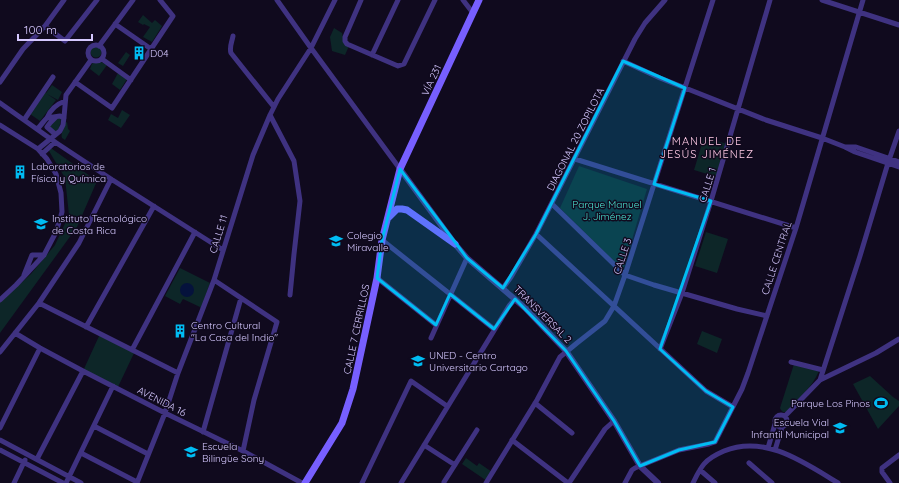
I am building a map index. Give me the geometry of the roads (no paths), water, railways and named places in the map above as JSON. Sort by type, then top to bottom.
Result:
[{"type":"main road","name":"VÍA 231","points":[[400,169],[477,2]]},
{"type":"main road","name":"CALLE 7 CERRILLOS","points":[[304,483],[342,424],[353,389],[377,278],[382,240],[400,169]]},
{"type":"main road","points":[[387,219],[397,209],[407,210],[456,244]]},
{"type":"street","points":[[0,82],[23,49],[45,26],[64,0]]},
{"type":"street","points":[[45,26],[65,42],[97,0]]},
{"type":"street","points":[[99,46],[133,0]]},
{"type":"street","points":[[75,82],[112,108],[173,16],[160,0]]},
{"type":"street","points":[[277,0],[400,169]]},
{"type":"street","name":"CALLE 11","points":[[137,482],[165,413],[178,373],[214,280],[253,155],[278,99],[311,48],[335,0]]},
{"type":"street","points":[[361,0],[344,37],[345,41],[347,44],[398,66],[404,64],[435,0]]},
{"type":"street","points":[[372,55],[398,0]]},
{"type":"street","points":[[463,0],[473,13]]},
{"type":"street","name":"DIAGONAL 20 ZOPILOTA","points":[[503,288],[511,277],[552,204],[623,61],[645,23],[665,0]]},
{"type":"street","name":"CALLE 3","points":[[486,483],[535,403],[560,357],[605,321],[614,306],[713,0]]},
{"type":"street","name":"CALLE 1","points":[[660,349],[682,293],[711,202],[770,0]]},
{"type":"street","points":[[822,0],[899,25]]},
{"type":"street","name":"CALLE CENTRAL","points":[[640,466],[679,450],[714,442],[733,407],[748,373],[796,228],[863,0]]},
{"type":"street","points":[[115,24],[151,49]]},
{"type":"street","points":[[233,36],[230,51],[231,53],[274,107]]},
{"type":"street","points":[[94,46],[99,46],[104,50],[104,56],[102,59],[98,62],[91,60],[88,56],[89,50],[94,46]]},
{"type":"street","points":[[102,59],[131,80]]},
{"type":"street","points":[[40,152],[60,131],[64,118],[66,95],[91,60]]},
{"type":"street","points":[[623,61],[660,78],[793,129],[845,147],[856,147],[889,161],[899,167]]},
{"type":"street","points":[[24,120],[53,77]]},
{"type":"street","points":[[37,129],[47,118],[48,114],[59,103],[65,101]]},
{"type":"street","points":[[0,103],[111,179],[223,250]]},
{"type":"street","points":[[270,115],[294,161],[300,201],[290,295]]},
{"type":"street","points":[[47,118],[60,116],[64,118]]},
{"type":"street","points":[[56,117],[47,127],[56,134]]},
{"type":"street","points":[[0,125],[40,152],[47,159],[56,174],[61,193],[62,212],[56,232],[44,255],[0,300]]},
{"type":"street","points":[[820,380],[899,131]]},
{"type":"street","points":[[575,159],[796,228]]},
{"type":"street","points":[[889,161],[899,162]]},
{"type":"street","name":"TRANSVERSAL 2","points":[[400,169],[467,258],[525,308],[566,351],[614,421],[640,466],[658,483]]},
{"type":"street","points":[[0,352],[39,303],[79,242],[111,179]]},
{"type":"street","points":[[552,204],[625,275],[737,309],[767,316]]},
{"type":"street","points":[[86,327],[154,206]]},
{"type":"street","points":[[132,350],[195,232]]},
{"type":"street","points":[[536,234],[706,391],[733,407]]},
{"type":"street","points":[[382,240],[494,329]]},
{"type":"street","points":[[23,278],[32,255],[44,255]]},
{"type":"street","points":[[431,338],[467,258]]},
{"type":"street","points":[[377,278],[436,326]]},
{"type":"street","points":[[214,280],[277,322],[254,400],[242,451]]},
{"type":"street","points":[[203,432],[241,298]]},
{"type":"street","points":[[401,483],[494,329],[515,299]]},
{"type":"street","points":[[39,303],[178,373]]},
{"type":"street","name":"AVENIDA 16","points":[[15,334],[83,371],[304,483]]},
{"type":"street","points":[[785,416],[820,380],[899,339]]},
{"type":"street","points":[[0,428],[40,348]]},
{"type":"street","points":[[791,362],[823,370]]},
{"type":"street","points":[[37,459],[83,371]]},
{"type":"street","points":[[362,483],[411,381],[447,406]]},
{"type":"street","points":[[0,450],[65,483],[113,386]]},
{"type":"street","points":[[535,403],[572,433]]},
{"type":"street","points":[[768,448],[777,416],[785,416]]},
{"type":"street","points":[[775,450],[782,427],[787,423],[785,416]]},
{"type":"street","points":[[512,440],[569,483],[605,429],[614,421]]},
{"type":"street","points":[[775,424],[782,427]]},
{"type":"street","points":[[94,426],[148,454]]},
{"type":"street","points":[[444,482],[477,430]]},
{"type":"street","points":[[0,440],[82,483]]},
{"type":"street","points":[[424,445],[455,465]]},
{"type":"street","points":[[693,483],[704,464],[709,460],[731,448],[746,446],[775,450],[802,461],[838,483]]},
{"type":"street","points":[[81,452],[137,482]]},
{"type":"street","points":[[14,483],[28,455]]},
{"type":"street","points":[[890,483],[882,472],[882,468],[899,455]]},
{"type":"street","points":[[749,463],[772,483]]},
{"type":"street","points":[[625,483],[632,470],[640,466]]},
{"type":"street","points":[[700,470],[715,483]]},
{"type":"water","points":[[184,283],[190,283],[194,287],[194,293],[190,297],[184,297],[180,293],[180,287]]},
{"type":"place","name":"D04","points":[[139,53]]},
{"type":"place","name":"Laboratorios de Física y Química","points":[[20,172]]},
{"type":"place","name":"Instituto Tecnológico de Costa Rica","points":[[41,224]]},
{"type":"place","name":"Colegio Miravalle","points":[[336,241]]},
{"type":"place","name":"Centro Cultural \"La Casa del Indio\"","points":[[180,331]]},
{"type":"place","name":"UNED - Centro Universitario Cartago","points":[[418,361]]},
{"type":"place","name":"Parque Los Pinos","points":[[881,403]]},
{"type":"place","name":"Escuela Vial Infantil Municipal","points":[[840,428]]},
{"type":"place","name":"Escuela Bilingüe Sony","points":[[191,452]]},
{"type":"district","name":"MANUEL DE JESÚS JIMÉNEZ","points":[[707,147]]},
{"type":"park label","name":"Parque Manuel J. Jiménez","points":[[607,210]]}]
